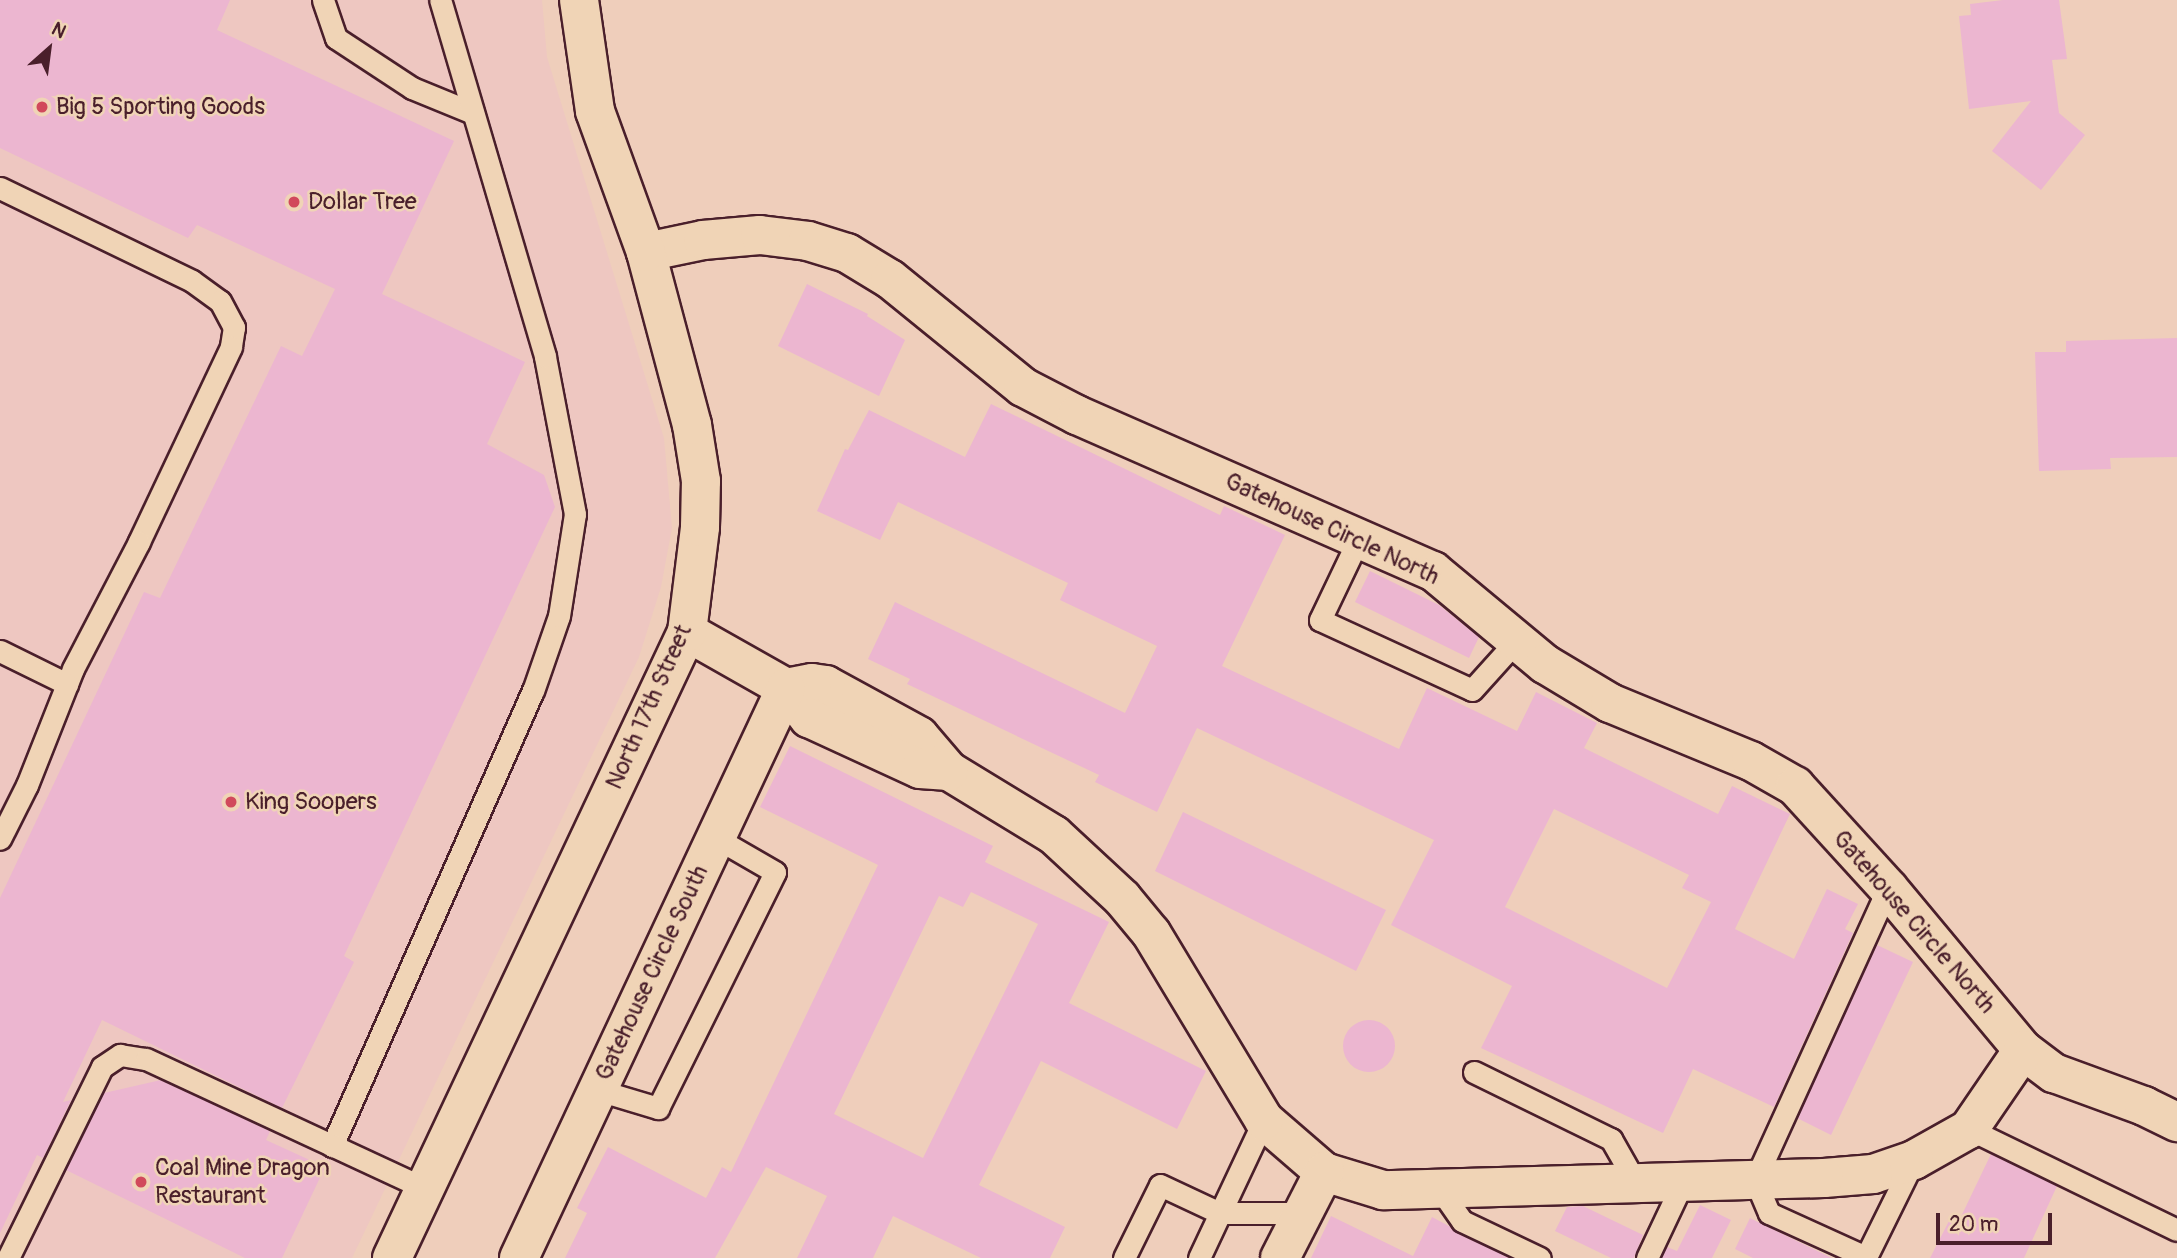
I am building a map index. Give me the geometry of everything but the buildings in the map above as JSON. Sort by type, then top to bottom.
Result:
[{"type":"street","name":"North 17th Street","points":[[392,1258],[687,632],[700,527],[701,481],[692,425],[646,252],[595,111],[579,0]]},
{"type":"street","name":"Gatehouse Circle North","points":[[646,252],[703,240],[760,235],[808,241],[847,253],[890,279],[1023,387],[1077,415],[1360,536],[1433,571],[1545,664],[1610,703],[1751,761],[1794,786],[1888,888],[2023,1049]]},
{"type":"street","points":[[687,632],[786,688],[809,718],[920,769],[949,771],[1054,835],[1122,898],[1151,933],[1264,1120],[1324,1172],[1383,1190],[1755,1180],[1873,1174],[1914,1160],[1969,1129],[2023,1049],[2054,1073],[2144,1106],[2177,1122]]},
{"type":"street","name":"Gatehouse Circle South","points":[[519,1258],[786,688]]},
{"type":"street","points":[[1280,1258],[1324,1172]]},
{"type":"lane","points":[[323,0],[336,38],[412,88],[473,113]]},
{"type":"lane","points":[[332,1146],[533,691],[559,616],[575,514],[545,356],[440,0]]},
{"type":"lane","points":[[0,188],[192,281],[220,301],[234,327],[231,348],[139,542],[67,684],[27,785],[0,839]]},
{"type":"lane","points":[[1360,536],[1320,620],[1472,690],[1517,640]]},
{"type":"lane","points":[[0,650],[67,684]]},
{"type":"lane","points":[[598,1090],[658,1108],[775,872],[716,838]]},
{"type":"lane","points":[[1888,888],[1755,1180],[1769,1213],[1866,1257],[1914,1160]]},
{"type":"lane","points":[[8,1258],[102,1067],[120,1055],[146,1059],[426,1189]]},
{"type":"lane","points":[[1474,1072],[1611,1139],[1636,1183]]},
{"type":"lane","points":[[1199,1258],[1264,1120]]},
{"type":"lane","points":[[1969,1129],[2177,1230]]},
{"type":"lane","points":[[1647,1258],[1683,1182]]},
{"type":"lane","points":[[1124,1258],[1160,1185],[1220,1213],[1302,1213]]},
{"type":"lane","points":[[1439,1188],[1462,1221],[1540,1258]]},
{"type":"shaded area","points":[[0,0],[542,0],[547,57],[664,438],[672,528],[661,587],[639,657],[352,1258],[0,1258]]},
{"type":"place","name":"Big 5 Sporting Goods","points":[[42,107]]},
{"type":"place","name":"Dollar Tree","points":[[294,202]]},
{"type":"place","name":"King Soopers","points":[[231,802]]},
{"type":"place","name":"Coal Mine Dragon Restaurant","points":[[141,1182]]}]
